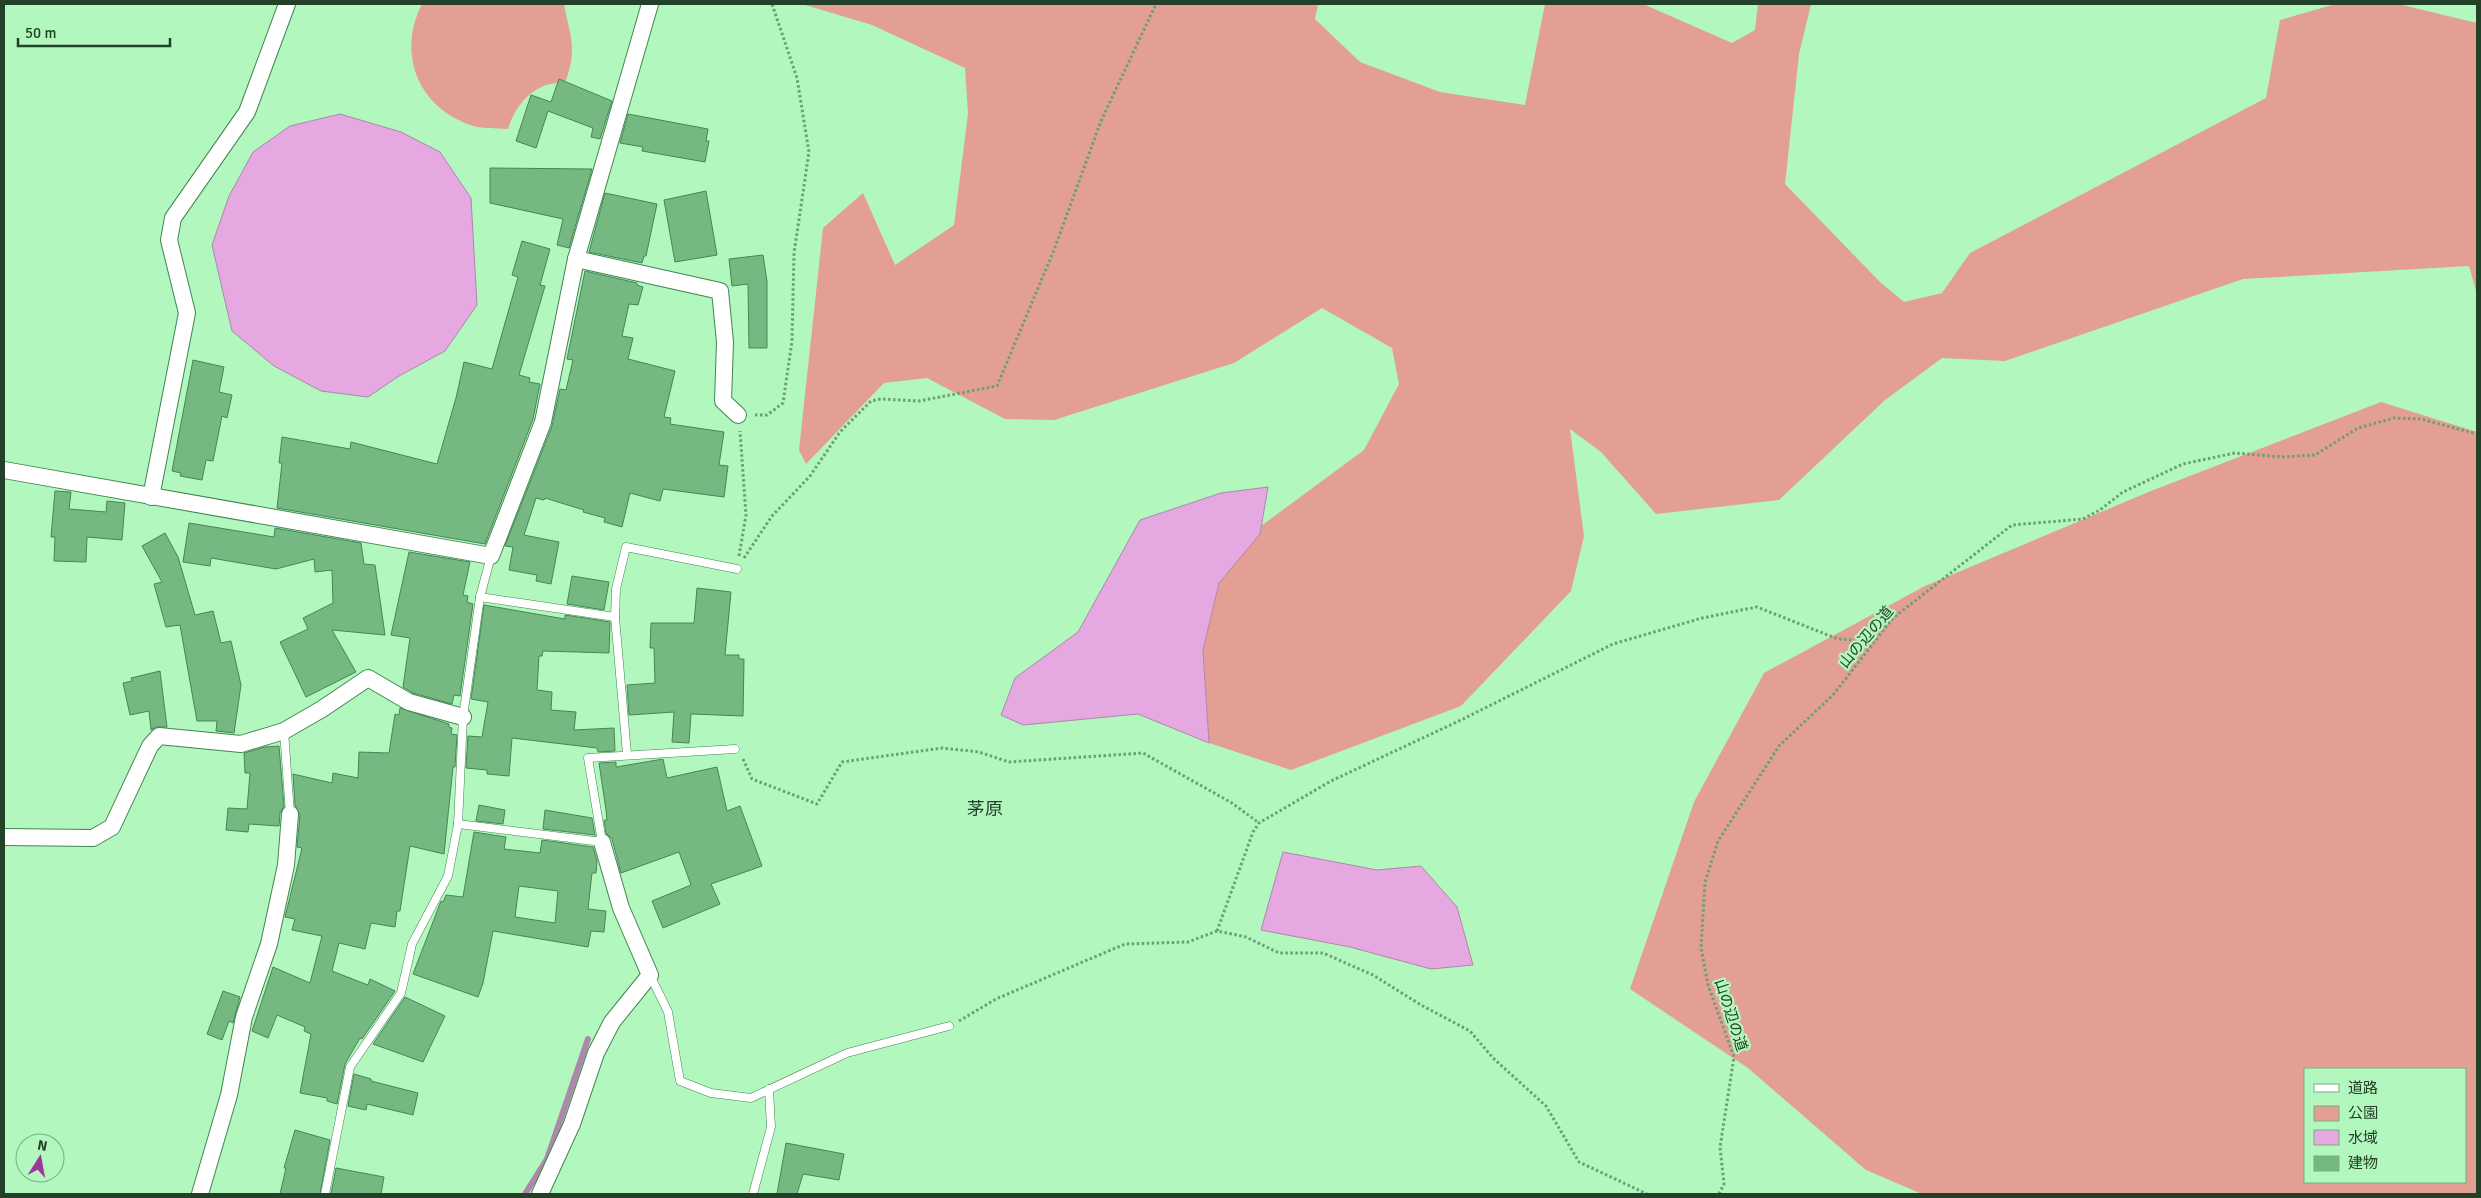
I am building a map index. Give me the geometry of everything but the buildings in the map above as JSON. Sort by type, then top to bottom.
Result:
[{"type":"street","points":[[151,497],[187,313],[169,240],[173,218],[247,112],[287,4]]},
{"type":"street","points":[[4,470],[491,556],[543,422],[576,259],[650,4]]},
{"type":"street","points":[[576,259],[720,291],[725,342],[723,401],[738,415]]},
{"type":"street","points":[[4,837],[93,838],[112,826],[150,746],[159,736],[241,744],[284,731],[322,709],[368,678],[409,702],[464,718]]},
{"type":"street","points":[[200,1194],[229,1095],[244,1016],[269,944],[286,865],[290,814]]},
{"type":"street","points":[[540,1194],[572,1124],[596,1053],[612,1022],[650,975],[622,908],[602,842]]},
{"type":"lane","points":[[627,754],[615,617],[616,589],[626,547],[737,569]]},
{"type":"lane","points":[[325,1194],[350,1067],[401,993],[412,944],[448,876],[458,824],[464,718],[480,597],[491,556]]},
{"type":"lane","points":[[480,597],[615,617]]},
{"type":"lane","points":[[284,731],[290,814]]},
{"type":"lane","points":[[458,824],[602,842],[588,758],[627,754],[735,749]]},
{"type":"lane","points":[[650,975],[668,1012],[680,1081],[711,1093],[750,1098],[847,1054],[949,1026]]},
{"type":"lane","points":[[753,1194],[771,1126],[769,1089]]},
{"type":"path","points":[[737,569],[746,515],[742,445],[738,415],[767,415],[783,403],[792,341],[794,253],[809,152],[797,78],[772,4]]},
{"type":"path","points":[[737,569],[772,516],[810,476],[840,432],[871,402],[881,399],[919,401],[997,386],[1054,250],[1101,121],[1156,4]]},
{"type":"path","name":"山の辺の道","points":[[1719,1194],[1724,1184],[1720,1147],[1734,1057],[1708,985],[1701,948],[1705,882],[1718,841],[1779,746],[1833,695],[1893,618],[2012,525],[2082,519],[2100,510],[2123,492],[2183,464],[2235,453],[2282,457],[2314,455],[2358,428],[2394,418],[2421,419],[2477,434]]},
{"type":"path","points":[[1217,931],[1253,832],[1259,823],[1331,781],[1461,720],[1613,644],[1702,618],[1757,607],[1838,639],[1856,640],[1873,634],[1893,618]]},
{"type":"path","points":[[735,749],[745,762],[752,779],[817,804],[842,762],[942,748],[979,752],[1009,762],[1142,753],[1232,804],[1259,823]]},
{"type":"path","points":[[949,1026],[996,1000],[1125,944],[1188,942],[1217,931],[1246,937],[1279,953],[1323,953],[1373,975],[1420,1006],[1470,1031],[1493,1058],[1546,1106],[1579,1162],[1648,1194]]},
{"type":"green space","points":[[422,4],[564,4],[572,43],[571,61],[565,83],[555,83],[536,90],[522,102],[508,129],[474,126],[452,116],[437,105],[425,91],[417,76],[412,59],[415,22]]},
{"type":"green space","points":[[802,4],[1318,4],[1315,19],[1360,62],[1440,92],[1525,105],[1545,4],[1643,4],[1732,43],[1755,30],[1758,4],[1811,4],[1799,54],[1785,184],[1880,282],[1904,302],[1942,293],[1970,253],[2266,98],[2280,20],[2336,4],[2398,4],[2477,23],[2477,294],[2469,266],[2243,279],[2005,361],[1942,358],[1885,400],[1779,500],[1656,514],[1601,452],[1570,429],[1584,536],[1571,591],[1461,706],[1291,770],[1209,743],[1202,650],[1219,583],[1261,526],[1364,450],[1399,384],[1392,348],[1322,308],[1234,363],[1054,420],[1005,419],[927,378],[884,383],[806,464],[799,450],[823,228],[863,193],[895,265],[954,225],[968,114],[965,68],[872,25]]},
{"type":"green space","points":[[2381,402],[2477,432],[2477,1194],[1922,1194],[1866,1170],[1748,1068],[1630,989],[1694,802],[1764,673],[1925,586],[2151,491]]},
{"type":"water","points":[[340,114],[401,132],[440,152],[471,198],[477,305],[445,351],[399,376],[368,397],[321,391],[274,366],[232,331],[212,245],[229,196],[253,152],[290,126]]},
{"type":"water","points":[[1268,487],[1260,534],[1219,583],[1203,650],[1209,743],[1138,714],[1023,725],[1001,715],[1015,678],[1078,632],[1140,520],[1221,493]]},
{"type":"water","points":[[1283,852],[1377,870],[1421,866],[1457,907],[1473,965],[1431,969],[1350,947],[1261,930]]},
{"type":"waterway","points":[[525,1194],[547,1159],[588,1039]]},
{"type":"district","name":"茅原","points":[[985,809]]}]
